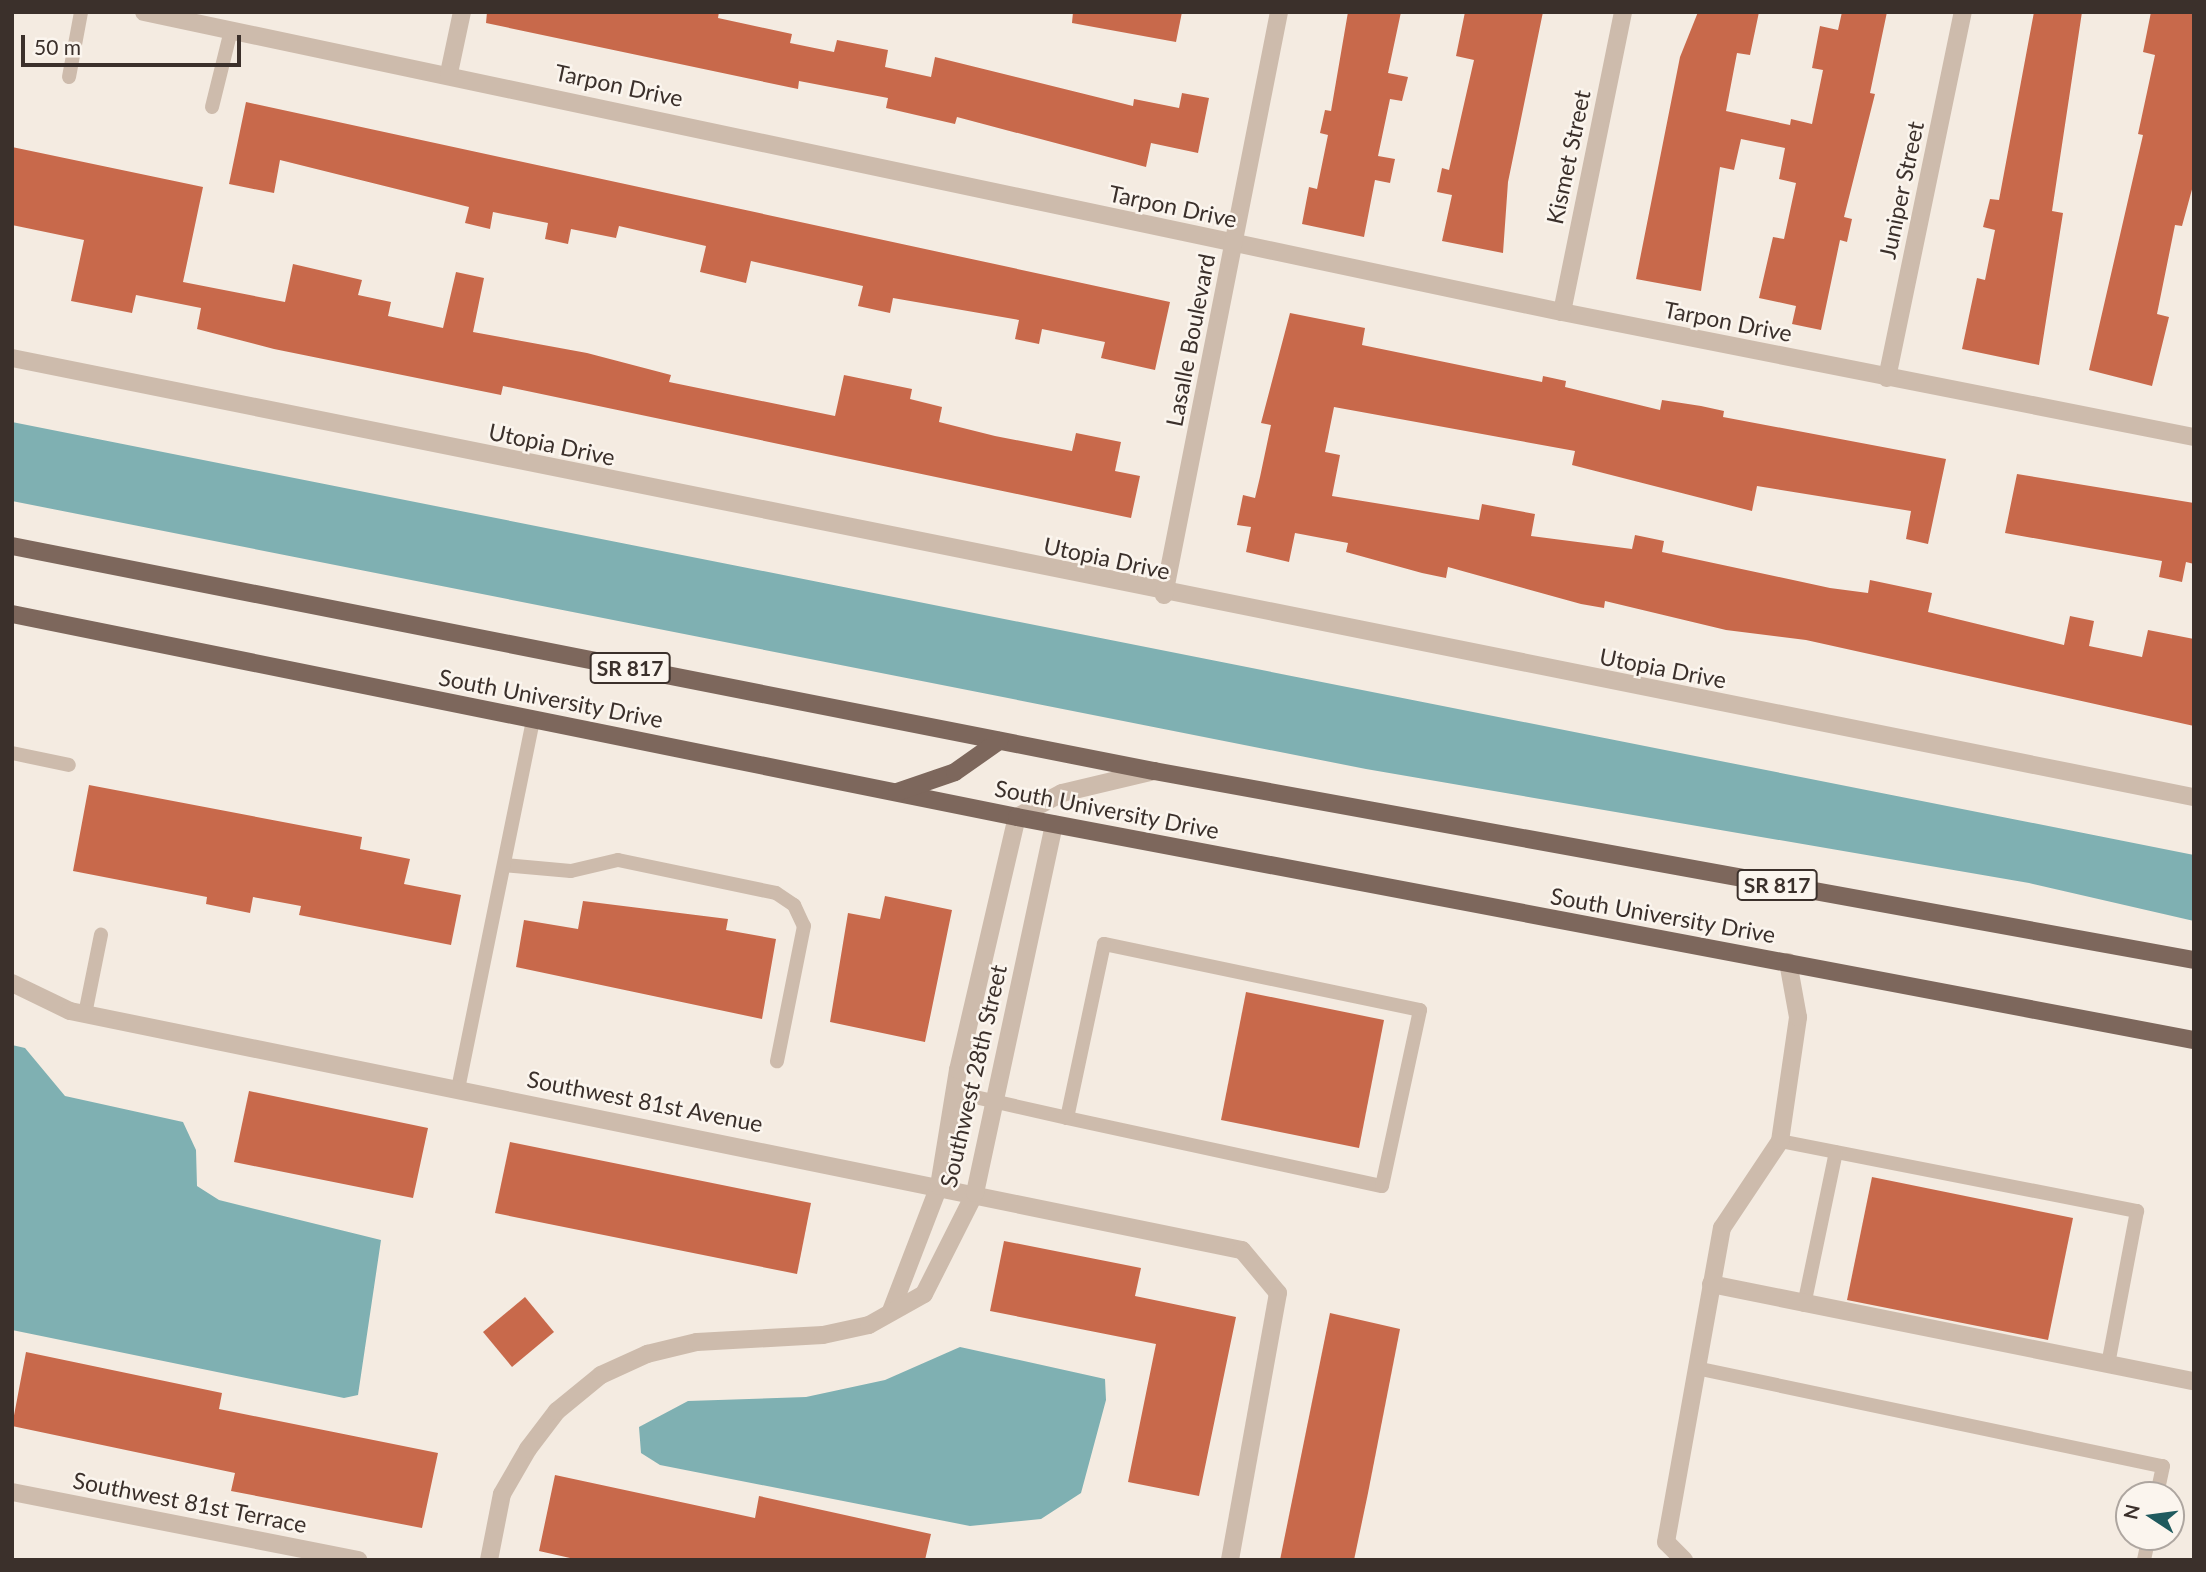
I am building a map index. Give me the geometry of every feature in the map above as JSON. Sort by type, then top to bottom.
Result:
[{"type":"main road","name":"South University Drive","points":[[12,546],[1154,771],[2194,960]]},
{"type":"main road","name":"South University Drive","points":[[12,614],[1017,817],[2194,1041]]},
{"type":"main road","points":[[897,792],[955,772],[999,741]]},
{"type":"street","name":"Tarpon Drive","points":[[144,12],[449,73],[1234,244],[1887,378],[2194,437]]},
{"type":"street","points":[[449,73],[462,12]]},
{"type":"street","name":"Lasalle Boulevard","points":[[1164,594],[1279,12]]},
{"type":"street","name":"Kismet Street","points":[[1562,312],[1623,12]]},
{"type":"street","name":"Juniper Street","points":[[1887,378],[1963,12]]},
{"type":"street","name":"Utopia Drive","points":[[12,358],[1164,594],[2194,797]]},
{"type":"street","points":[[1017,817],[1062,793],[1154,771]]},
{"type":"street","name":"Southwest 28th Street","points":[[891,1311],[939,1186],[953,1092],[1017,817]]},
{"type":"street","name":"Southwest 28th Street","points":[[489,1560],[502,1494],[528,1449],[557,1411],[601,1375],[647,1353],[697,1342],[822,1335],[869,1325],[924,1294],[975,1193],[1054,824]]},
{"type":"street","points":[[1684,1560],[1667,1542],[1721,1228],[1780,1141],[1798,1017],[1788,962]]},
{"type":"street","name":"Southwest 81st Avenue","points":[[12,983],[85,1014],[1220,1242],[1242,1250],[1264,1271],[1278,1293],[1276,1330],[1230,1560]]},
{"type":"street","points":[[1711,1284],[1804,1305],[2194,1381]]},
{"type":"street","name":"Southwest 81st Terrace","points":[[12,1492],[358,1560]]},
{"type":"lane","points":[[69,77],[82,12]]},
{"type":"lane","points":[[212,107],[231,30]]},
{"type":"lane","points":[[458,1089],[533,720]]},
{"type":"lane","points":[[12,753],[69,765]]},
{"type":"lane","points":[[504,865],[571,871],[618,860],[776,893],[794,905],[804,926],[777,1061]]},
{"type":"lane","points":[[85,1014],[101,935]]},
{"type":"lane","points":[[953,1092],[994,1102],[1382,1186],[1420,1010],[1104,944],[1068,1118]]},
{"type":"lane","points":[[1780,1141],[2137,1210],[2108,1364]]},
{"type":"lane","points":[[1804,1305],[1836,1152]]},
{"type":"lane","points":[[1696,1368],[2162,1466],[2159,1481]]},
{"type":"water","points":[[12,422],[2194,855],[2194,921],[2029,883],[1366,769],[12,501]]},
{"type":"water","points":[[12,1045],[25,1048],[65,1096],[183,1122],[196,1150],[197,1186],[219,1200],[381,1240],[358,1395],[344,1398],[12,1330]]},
{"type":"water","points":[[960,1347],[1105,1379],[1106,1400],[1081,1493],[1041,1519],[970,1526],[660,1465],[641,1453],[639,1427],[688,1401],[806,1397],[885,1380]]},
{"type":"building","points":[[487,12],[719,12],[718,18],[792,34],[790,43],[834,52],[837,40],[888,50],[885,67],[931,77],[935,57],[1133,106],[1134,99],[1179,108],[1182,93],[1209,98],[1198,153],[1151,143],[1146,167],[957,117],[955,124],[886,108],[888,98],[799,81],[798,89],[486,23]]},
{"type":"building","points":[[1073,12],[1182,12],[1176,42],[1072,23]]},
{"type":"building","points":[[1348,12],[1401,12],[1388,73],[1408,77],[1402,101],[1390,99],[1378,156],[1395,159],[1390,183],[1375,180],[1364,237],[1302,224],[1309,187],[1317,189],[1328,135],[1320,133],[1325,110],[1331,111]]},
{"type":"building","points":[[1465,12],[1543,12],[1508,182],[1503,253],[1442,241],[1452,195],[1437,192],[1442,168],[1449,170],[1474,60],[1456,56]]},
{"type":"building","points":[[1698,12],[1759,12],[1750,55],[1737,53],[1726,111],[1790,125],[1791,119],[1812,124],[1823,70],[1812,68],[1820,26],[1838,30],[1842,12],[1887,12],[1870,93],[1875,94],[1844,217],[1852,219],[1847,242],[1840,240],[1821,330],[1792,324],[1796,306],[1759,298],[1773,237],[1784,239],[1796,183],[1779,179],[1785,148],[1741,139],[1734,170],[1720,167],[1701,291],[1636,279],[1680,57]]},
{"type":"building","points":[[2034,12],[2082,12],[2052,211],[2063,213],[2039,365],[1962,349],[1977,278],[1985,280],[1995,230],[1983,227],[1990,199],[1999,200]]},
{"type":"building","points":[[2151,12],[2194,12],[2194,182],[2182,226],[2175,225],[2157,314],[2169,317],[2152,386],[2089,370],[2143,135],[2138,134],[2155,55],[2143,52]]},
{"type":"building","points":[[246,102],[1170,302],[1155,370],[1101,358],[1105,342],[1042,329],[1039,344],[1015,339],[1019,320],[893,298],[890,313],[858,306],[863,286],[751,261],[746,283],[700,272],[706,246],[619,226],[616,238],[571,229],[568,244],[545,239],[548,223],[493,212],[490,229],[465,223],[469,207],[280,160],[274,193],[229,184]]},
{"type":"building","points":[[12,147],[203,187],[183,282],[285,302],[293,264],[362,280],[358,295],[391,302],[388,316],[443,328],[456,272],[484,278],[473,332],[587,353],[671,375],[669,382],[835,416],[844,375],[912,389],[910,399],[942,407],[939,422],[995,436],[1072,451],[1076,433],[1121,442],[1115,471],[1140,476],[1131,518],[503,386],[501,395],[274,349],[197,329],[201,308],[136,295],[132,313],[71,301],[84,240],[12,225]]},
{"type":"building","points":[[1290,313],[1365,328],[1362,345],[1542,382],[1543,376],[1566,381],[1565,387],[1660,410],[1662,400],[1701,406],[1724,411],[1723,417],[1946,459],[1928,544],[1906,539],[1911,511],[1757,486],[1752,511],[1572,465],[1575,451],[1334,407],[1325,452],[1340,455],[1332,496],[1479,520],[1482,504],[1535,514],[1531,536],[1632,549],[1635,535],[1664,541],[1662,552],[1830,588],[1868,593],[1870,580],[1932,593],[1928,612],[2064,645],[2070,616],[2094,621],[2089,646],[2142,657],[2148,630],[2194,639],[2194,726],[1806,640],[1726,630],[1605,601],[1604,608],[1581,604],[1448,567],[1446,578],[1422,573],[1346,552],[1348,543],[1295,533],[1289,562],[1246,552],[1251,527],[1237,525],[1243,495],[1255,498],[1271,425],[1261,423]]},
{"type":"building","points":[[2017,474],[2194,503],[2194,564],[2186,562],[2182,582],[2159,577],[2162,561],[2005,533]]},
{"type":"building","points":[[89,785],[362,837],[360,849],[410,859],[404,884],[461,895],[451,945],[299,915],[301,906],[253,897],[250,913],[206,904],[207,897],[73,871]]},
{"type":"building","points":[[885,896],[952,910],[925,1042],[830,1022],[848,913],[880,919]]},
{"type":"building","points":[[583,901],[728,919],[726,930],[776,939],[762,1019],[516,967],[524,920],[578,929]]},
{"type":"building","points":[[1246,992],[1384,1020],[1359,1148],[1221,1120]]},
{"type":"building","points":[[249,1091],[428,1128],[413,1198],[234,1162]]},
{"type":"building","points":[[510,1142],[811,1203],[797,1274],[495,1213]]},
{"type":"building","points":[[1872,1177],[2073,1218],[2048,1340],[1847,1300]]},
{"type":"building","points":[[1004,1241],[1141,1268],[1135,1296],[1236,1317],[1199,1496],[1128,1482],[1156,1344],[990,1311]]},
{"type":"building","points":[[525,1297],[554,1332],[512,1367],[483,1332]]},
{"type":"building","points":[[1330,1313],[1400,1329],[1368,1493],[1354,1560],[1280,1560]]},
{"type":"building","points":[[26,1352],[222,1393],[219,1409],[438,1453],[422,1528],[231,1491],[235,1473],[12,1426]]},
{"type":"building","points":[[555,1475],[755,1518],[759,1496],[931,1534],[925,1560],[579,1560],[539,1551]]}]
